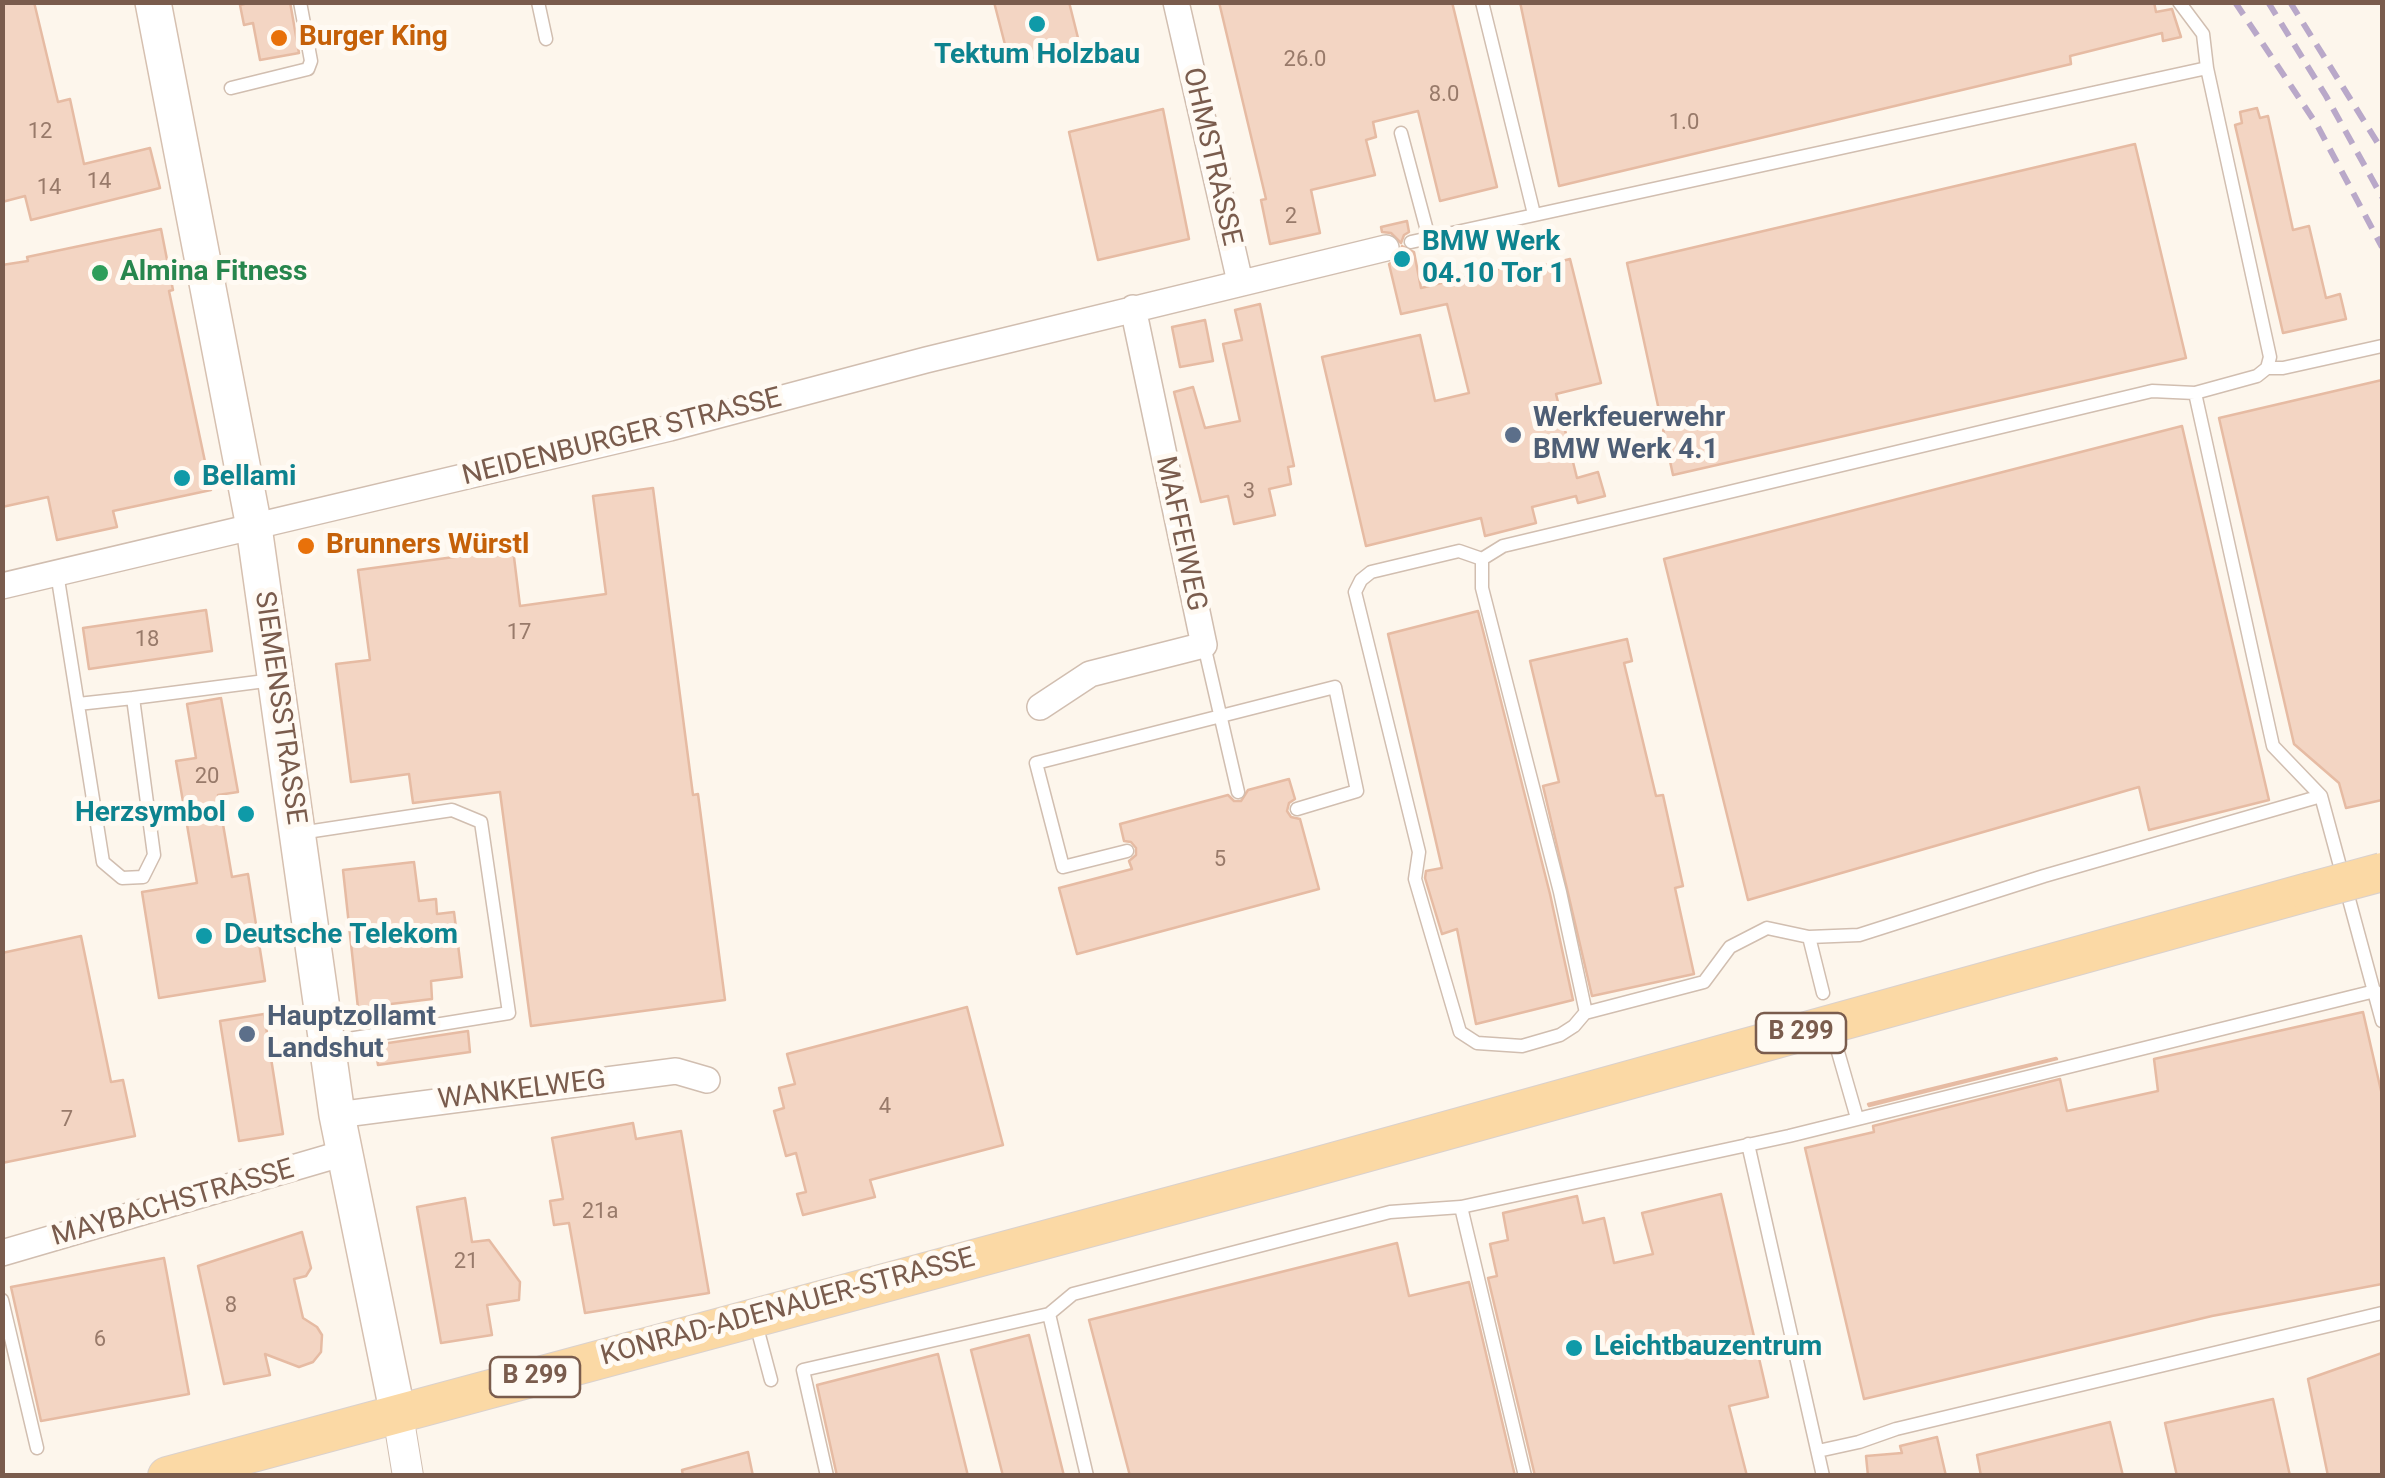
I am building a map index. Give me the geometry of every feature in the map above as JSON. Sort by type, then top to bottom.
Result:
[{"type":"main road","name":"SIEMENSSTRASSE","points":[[153,2],[254,527],[337,1115],[398,1415]]},
{"type":"main road","name":"KONRAD-ADENAUER-STRASSE","points":[[167,1476],[1293,1173],[2382,872]]},
{"type":"street","name":"OHMSTRASSE","points":[[1176,2],[1240,282],[1386,248]]},
{"type":"street","name":"NEIDENBURGER STRASSE","points":[[2,586],[670,428],[1240,282]]},
{"type":"street","name":"MAFFEIWEG","points":[[1040,708],[1090,674],[1204,645],[1133,308]]},
{"type":"street","name":"WANKELWEG","points":[[337,1115],[676,1071],[707,1080]]},
{"type":"street","name":"MAYBACHSTRASSE","points":[[2,1253],[344,1153]]},
{"type":"street","points":[[398,1415],[408,1476]]},
{"type":"lane","points":[[231,88],[308,69],[311,61],[300,2]]},
{"type":"lane","points":[[538,2],[546,39]]},
{"type":"lane","points":[[1482,2],[1534,214]]},
{"type":"lane","points":[[1482,559],[1502,546],[2152,390],[2195,393],[2257,376],[2267,368],[2270,357],[2206,68],[2203,34],[2179,2]]},
{"type":"lane","points":[[1412,242],[2206,68]]},
{"type":"lane","points":[[1401,133],[1430,238]]},
{"type":"lane","points":[[2267,368],[2283,368],[2382,346]]},
{"type":"lane","points":[[2195,393],[2273,746],[2321,796],[2382,1021]]},
{"type":"lane","points":[[1482,559],[1460,551],[1371,572],[1361,580],[1356,592],[1418,852],[1416,879],[1460,1032],[1478,1043],[1522,1046],[1560,1035],[1586,1013],[1704,982],[1730,947],[1768,928],[1809,937],[1859,936],[2062,871],[2321,796]]},
{"type":"lane","points":[[1482,559],[1482,588],[1560,892],[1586,1013]]},
{"type":"lane","points":[[58,573],[102,862],[122,878],[143,877],[154,855],[133,698]]},
{"type":"lane","points":[[1204,645],[1238,792]]},
{"type":"lane","points":[[78,704],[275,680]]},
{"type":"lane","points":[[1127,851],[1063,867],[1036,764],[1335,687],[1357,791],[1297,808]]},
{"type":"lane","points":[[297,834],[452,810],[482,822],[509,1013],[326,1043]]},
{"type":"lane","points":[[1809,937],[1823,993]]},
{"type":"lane","points":[[827,1476],[803,1370],[1049,1314],[1073,1294],[1390,1212],[1460,1208],[1748,1144],[2375,991]]},
{"type":"lane","points":[[1838,1052],[1857,1118]]},
{"type":"lane","points":[[1748,1144],[1824,1476]]},
{"type":"lane","points":[[1460,1208],[1526,1476]]},
{"type":"lane","points":[[2,1300],[37,1448]]},
{"type":"lane","points":[[1818,1450],[2382,1313]]},
{"type":"lane","points":[[1049,1314],[1086,1476]]},
{"type":"lane","points":[[755,1317],[771,1380]]},
{"type":"building","points":[[2,2],[34,2],[58,102],[70,99],[84,164],[150,148],[160,188],[31,220],[25,196],[2,202]]},
{"type":"building","name":"Burger King","points":[[290,2],[299,53],[260,60],[253,23],[244,25],[240,5]]},
{"type":"building","name":"Tektum Holzbau","points":[[994,2],[1069,2],[1080,46],[1010,64]]},
{"type":"building","points":[[1219,2],[1452,2],[1497,187],[1440,201],[1418,111],[1373,122],[1376,137],[1366,140],[1375,175],[1311,190],[1320,233],[1270,244],[1261,200],[1266,199]]},
{"type":"building","points":[[1520,2],[2154,2],[2156,12],[2172,9],[2181,37],[2163,41],[2162,33],[2070,56],[2071,64],[1559,186]]},
{"type":"building","points":[[2257,108],[2260,118],[2268,116],[2293,230],[2309,226],[2326,298],[2340,294],[2346,319],[2283,333],[2235,125],[2242,123],[2240,112]]},
{"type":"building","points":[[1163,109],[1189,239],[1098,260],[1069,132]]},
{"type":"building","points":[[2135,144],[2186,358],[1673,475],[1627,263]]},
{"type":"building","points":[[1407,221],[1409,232],[1401,243],[1391,233],[1382,232],[1381,227]]},
{"type":"building","points":[[161,229],[173,290],[169,291],[211,490],[113,511],[117,527],[57,540],[48,497],[2,507],[2,265]]},
{"type":"building","points":[[1402,246],[1414,252],[1421,288],[1523,263],[1525,270],[1570,259],[1601,383],[1556,394],[1577,478],[1598,472],[1605,496],[1578,503],[1576,496],[1532,507],[1536,523],[1485,536],[1481,518],[1366,546],[1322,357],[1420,335],[1435,401],[1469,393],[1447,304],[1401,314],[1389,264],[1398,259]]},
{"type":"building","points":[[1260,304],[1294,466],[1288,467],[1291,484],[1269,489],[1275,515],[1234,524],[1228,496],[1201,502],[1174,392],[1193,387],[1205,428],[1240,421],[1223,344],[1242,340],[1235,310]]},
{"type":"building","points":[[1205,320],[1213,361],[1180,367],[1172,327]]},
{"type":"building","points":[[2382,380],[2382,800],[2346,808],[2339,783],[2294,744],[2219,418]]},
{"type":"building","points":[[2182,426],[2269,800],[2149,830],[2139,787],[1748,900],[1664,559]]},
{"type":"building","points":[[653,488],[693,795],[698,794],[725,1000],[531,1026],[500,792],[413,803],[409,774],[351,782],[336,664],[370,660],[358,570],[513,549],[520,606],[606,594],[593,496]]},
{"type":"building","points":[[206,610],[212,651],[89,669],[83,628]]},
{"type":"building","points":[[1478,611],[1573,1000],[1476,1024],[1457,929],[1442,934],[1425,878],[1426,871],[1442,868],[1388,634]]},
{"type":"building","points":[[1627,639],[1632,661],[1624,663],[1656,796],[1663,795],[1683,886],[1675,888],[1694,974],[1592,996],[1543,786],[1559,782],[1530,661]]},
{"type":"building","name":"Deutsche Telekom","points":[[221,698],[238,792],[218,795],[232,877],[248,874],[265,981],[159,998],[142,892],[197,883],[176,761],[196,758],[187,704]]},
{"type":"building","points":[[1289,779],[1295,799],[1287,811],[1291,817],[1300,819],[1319,889],[1077,954],[1059,888],[1132,869],[1129,861],[1136,855],[1136,848],[1124,841],[1120,824],[1228,795],[1241,801],[1248,790]]},
{"type":"building","points":[[414,862],[419,901],[436,899],[437,914],[454,912],[462,977],[431,981],[432,999],[358,1008],[343,870]]},
{"type":"building","points":[[81,936],[111,1082],[123,1080],[135,1136],[2,1163],[2,953]]},
{"type":"building","points":[[967,1007],[1003,1145],[870,1180],[875,1197],[803,1215],[797,1194],[806,1192],[796,1153],[786,1156],[774,1111],[784,1108],[779,1088],[795,1084],[787,1054]]},
{"type":"building","points":[[2363,1012],[2382,1095],[2382,1284],[2212,1316],[1864,1399],[1805,1148],[1874,1132],[1873,1126],[2060,1079],[2067,1111],[2158,1091],[2154,1059]]},
{"type":"building","points":[[264,1014],[283,1134],[239,1141],[220,1021]]},
{"type":"building","points":[[468,1031],[470,1052],[378,1065],[375,1045]]},
{"type":"building","points":[[2056,1058],[1869,1106],[1868,1104]]},
{"type":"building","points":[[633,1123],[636,1139],[681,1131],[709,1293],[585,1313],[569,1223],[554,1225],[550,1201],[563,1199],[552,1138]]},
{"type":"building","points":[[1721,1194],[1768,1397],[1729,1406],[1747,1476],[1535,1476],[1488,1278],[1497,1276],[1490,1244],[1508,1240],[1503,1213],[1577,1196],[1583,1223],[1604,1218],[1614,1263],[1653,1254],[1642,1213]]},
{"type":"building","points":[[465,1198],[472,1242],[489,1240],[520,1282],[519,1300],[487,1305],[492,1335],[441,1343],[417,1207]]},
{"type":"building","points":[[302,1232],[311,1268],[306,1276],[294,1279],[303,1318],[322,1335],[321,1352],[313,1362],[299,1367],[265,1354],[270,1375],[224,1384],[198,1266]]},
{"type":"building","points":[[1397,1243],[1409,1296],[1469,1282],[1515,1476],[1130,1476],[1089,1320]]},
{"type":"building","points":[[164,1258],[189,1394],[41,1421],[11,1287]]},
{"type":"building","points":[[1029,1335],[1064,1476],[1003,1476],[971,1350]]},
{"type":"building","points":[[2382,1353],[2382,1476],[2328,1476],[2308,1379]]},
{"type":"building","points":[[938,1354],[968,1476],[837,1476],[817,1385]]},
{"type":"building","points":[[2273,1399],[2290,1476],[2177,1476],[2165,1423]]},
{"type":"building","points":[[2110,1422],[2123,1476],[1981,1476],[1977,1455]]},
{"type":"building","points":[[1937,1437],[1946,1476],[1868,1476],[1866,1456],[1902,1453],[1900,1446]]},
{"type":"building","points":[[748,1452],[753,1476],[683,1476],[682,1470]]},
{"type":"railway","points":[[2235,2],[2317,125],[2382,247]]},
{"type":"railway","points":[[2268,2],[2382,197]]},
{"type":"railway","points":[[2290,2],[2382,150]]},
{"type":"place","name":"Tektum Holzbau","points":[[1037,24]]},
{"type":"place","name":"Burger King","points":[[279,38]]},
{"type":"place","name":"BMW Werk 04.10 Tor 1","points":[[1402,259]]},
{"type":"place","name":"Almina Fitness","points":[[100,273]]},
{"type":"place","name":"Werkfeuerwehr BMW Werk 4.1","points":[[1513,435]]},
{"type":"place","name":"Bellami","points":[[182,478]]},
{"type":"place","name":"Brunners Würstl","points":[[306,546]]},
{"type":"place","name":"Herzsymbol","points":[[246,814]]},
{"type":"place","name":"Deutsche Telekom","points":[[204,936]]},
{"type":"place","name":"Hauptzollamt Landshut","points":[[247,1034]]},
{"type":"place","name":"Leichtbauzentrum","points":[[1574,1348]]}]
